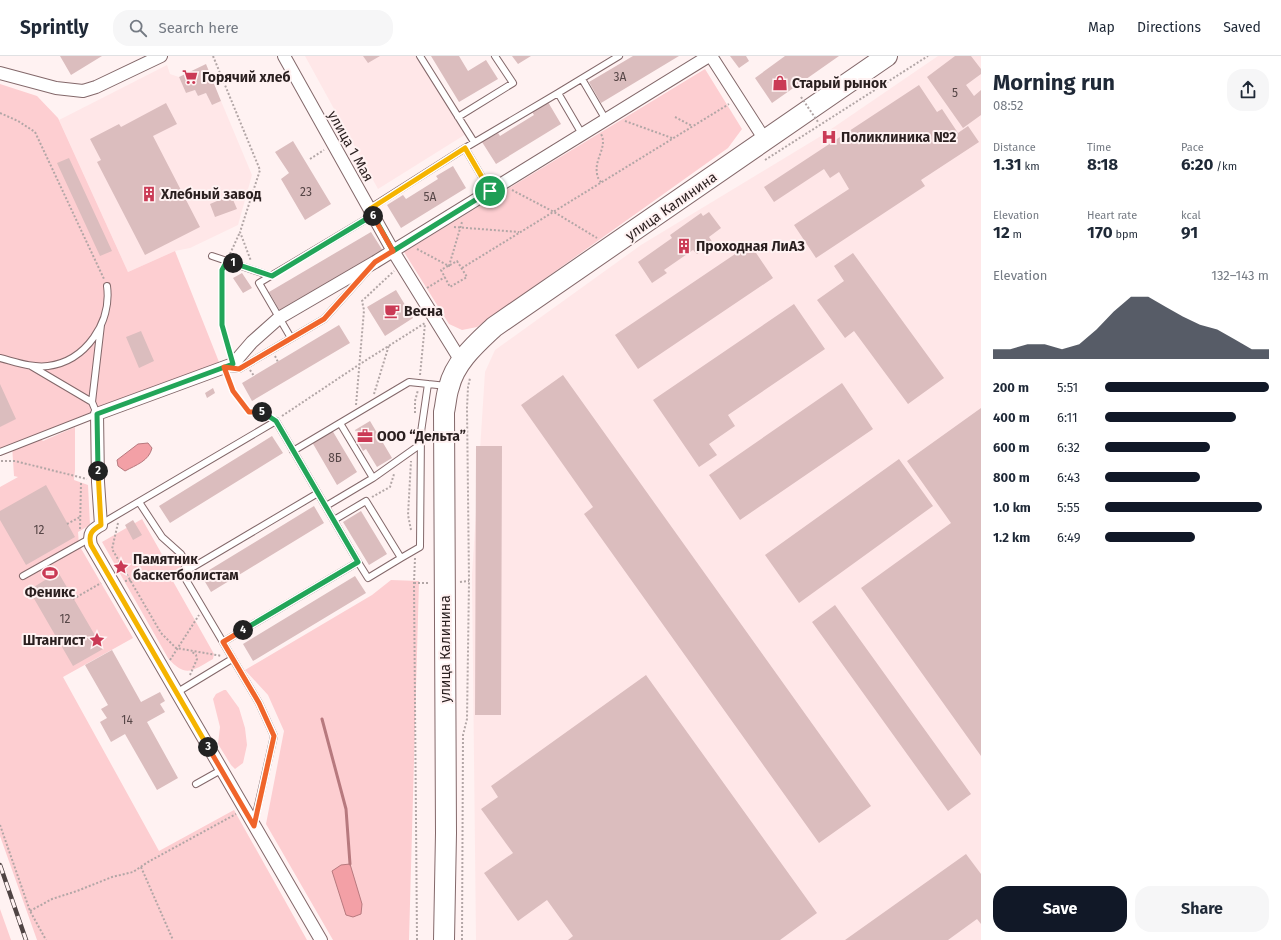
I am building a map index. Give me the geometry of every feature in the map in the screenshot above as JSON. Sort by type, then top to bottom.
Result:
[{"type":"highway","name":"улица Калинина","points":[[444,940],[446,826],[444,412],[449,386],[466,368],[476,343],[494,327],[887,56]]},
{"type":"street","points":[[0,73],[56,88],[83,91],[96,87],[161,56]]},
{"type":"street","name":"улица 1 Мая","points":[[284,56],[393,251]]},
{"type":"street","points":[[321,940],[221,770],[181,690],[164,671],[91,545],[94,531],[98,482],[97,414],[229,366],[252,342],[279,318],[375,262],[710,56],[739,98],[765,140]]},
{"type":"street","points":[[393,251],[466,368]]},
{"type":"lane","points":[[420,56],[474,142]]},
{"type":"lane","points":[[458,117],[512,83],[495,56]]},
{"type":"lane","points":[[291,338],[259,283],[371,212],[474,142],[619,56]]},
{"type":"lane","points":[[582,79],[606,120]]},
{"type":"lane","points":[[558,93],[582,134]]},
{"type":"lane","points":[[465,148],[490,191]]},
{"type":"lane","points":[[212,256],[272,276]]},
{"type":"lane","points":[[229,366],[239,369],[324,319],[375,262]]},
{"type":"lane","points":[[0,358],[30,366],[49,366],[78,354],[90,342],[101,325],[107,309],[107,286]]},
{"type":"lane","points":[[0,452],[97,414],[92,402],[101,325]]},
{"type":"lane","points":[[30,366],[92,402]]},
{"type":"lane","points":[[293,451],[409,382],[449,386]]},
{"type":"lane","points":[[23,576],[120,513],[276,421],[368,578],[420,547],[421,432],[428,384]]},
{"type":"lane","points":[[340,423],[373,478]]},
{"type":"lane","points":[[326,506],[373,478],[421,444]]},
{"type":"lane","points":[[182,573],[318,493]]},
{"type":"lane","points":[[334,520],[366,501],[401,558]]},
{"type":"lane","points":[[139,502],[162,537],[181,554],[187,564],[182,573]]},
{"type":"lane","points":[[223,642],[358,562]]},
{"type":"lane","points":[[182,573],[259,703],[274,736],[254,826]]},
{"type":"lane","points":[[181,690],[232,659]]},
{"type":"lane","points":[[196,784],[221,770]]},
{"type":"path","points":[[213,56],[260,170],[240,232],[222,270],[222,325],[233,391],[249,412],[262,412],[276,421],[360,364],[425,323],[420,383],[415,401],[414,416]]},
{"type":"path","points":[[759,164],[928,56]]},
{"type":"path","points":[[810,83],[814,88]]},
{"type":"path","points":[[801,97],[818,122]]},
{"type":"path","points":[[462,268],[739,98]]},
{"type":"path","points":[[0,113],[18,121],[35,132],[107,286]]},
{"type":"path","points":[[675,117],[692,126]]},
{"type":"path","points":[[625,121],[672,138]]},
{"type":"path","points":[[599,132],[603,138],[597,169],[597,175],[601,182]]},
{"type":"path","points":[[310,158],[325,149]]},
{"type":"path","points":[[508,188],[554,212],[601,240]]},
{"type":"path","points":[[449,266],[462,221]]},
{"type":"path","points":[[453,227],[520,232]]},
{"type":"path","points":[[240,232],[254,270]]},
{"type":"path","points":[[412,247],[449,266]]},
{"type":"path","points":[[458,261],[462,268],[467,278],[450,287],[441,270],[458,261]]},
{"type":"path","points":[[356,406],[364,310],[362,301],[395,271]]},
{"type":"path","points":[[424,290],[445,277]]},
{"type":"path","points":[[373,395],[389,345]]},
{"type":"path","points":[[462,940],[463,735],[467,719],[469,581],[468,387],[466,368]]},
{"type":"path","points":[[412,451],[408,515],[416,549],[414,583],[417,940]]},
{"type":"path","points":[[0,461],[14,461],[98,482]]},
{"type":"path","points":[[81,482],[80,530],[94,531]]},
{"type":"path","points":[[120,513],[112,549],[161,633],[176,648],[217,654],[232,659]]},
{"type":"path","points":[[67,524],[80,517]]},
{"type":"path","points":[[73,598],[112,580],[130,580],[182,573]]},
{"type":"path","points":[[457,582],[469,581]]},
{"type":"path","points":[[414,583],[429,582]]},
{"type":"path","points":[[164,671],[203,609]]},
{"type":"path","points":[[181,690],[197,659],[196,655],[189,650]]},
{"type":"path","points":[[30,911],[52,900],[112,877],[134,872],[244,809]]},
{"type":"path","points":[[0,825],[30,911],[46,940]]},
{"type":"path","points":[[141,867],[173,940]]},
{"type":"shaded area","points":[[305,56],[417,56],[466,134],[378,189]]},
{"type":"shaded area","points":[[938,56],[981,56],[981,940],[476,940],[472,575],[485,372],[495,350],[641,245],[821,136]]},
{"type":"shaded area","points":[[167,65],[170,74],[179,77],[186,93],[195,90],[198,96],[206,93],[212,105],[221,101],[252,175],[238,225],[190,248],[175,251],[128,272],[59,120]]},
{"type":"shaded area","points":[[705,69],[742,129],[728,148],[477,327],[462,330],[449,324],[404,252]]},
{"type":"shaded area","points":[[0,84],[37,96],[58,118],[128,272],[175,251],[219,362],[37,435],[43,441],[75,427],[74,480],[88,485],[90,525],[78,532],[79,545],[133,638],[63,677],[159,851],[234,810],[307,940],[37,940],[0,836],[0,487],[18,477],[14,476],[12,445],[0,449]]},
{"type":"shaded area","points":[[148,443],[152,448],[148,456],[142,462],[125,471],[118,466],[117,460],[138,444]]},
{"type":"shaded area","points":[[142,519],[164,558],[176,552],[185,567],[170,576],[214,654],[213,659],[195,669],[180,669],[168,658],[102,542]]},
{"type":"shaded area","points":[[391,580],[419,581],[409,940],[333,940],[266,824],[284,731],[268,695],[245,670],[372,595]]},
{"type":"shaded area","points":[[226,690],[239,708],[245,728],[247,745],[243,763],[235,769],[218,744],[220,727],[213,699],[216,694]]},
{"type":"shaded area","points":[[350,864],[362,904],[361,914],[353,917],[346,915],[332,871],[341,865]]},
{"type":"shaded area","points":[[0,909],[11,940],[0,940]]},
{"type":"building","points":[[60,56],[102,56],[71,75]]},
{"type":"building","points":[[363,56],[380,56],[368,63]]},
{"type":"building","points":[[431,56],[459,56],[468,71],[486,60],[498,79],[459,102]]},
{"type":"building","points":[[512,56],[531,56],[518,64]]},
{"type":"building","points":[[633,56],[679,56],[601,103],[589,82]]},
{"type":"building","points":[[730,56],[746,56],[749,61],[739,68]]},
{"type":"building","name":"Старый рынок","points":[[785,56],[839,56],[772,103],[755,78]]},
{"type":"building","points":[[955,56],[971,56],[981,69],[981,74],[966,85],[974,96],[981,90],[981,115],[963,128],[927,77]]},
{"type":"building","points":[[206,64],[221,101],[212,105],[206,93],[198,96],[195,90],[186,93],[179,77]]},
{"type":"building","points":[[919,85],[937,112],[942,109],[958,133],[968,126],[979,142],[921,180],[925,186],[816,258],[794,225],[849,189],[839,172],[830,178],[824,169],[774,202],[764,187]]},
{"type":"building","points":[[548,102],[561,124],[496,164],[482,142],[498,133],[500,136],[534,115],[532,112]]},
{"type":"building","name":"Хлебный завод","points":[[166,103],[177,124],[153,136],[200,227],[145,255],[97,162],[101,160],[90,139],[119,124],[121,127]]},
{"type":"building","points":[[293,141],[331,204],[305,220],[281,179],[289,173],[275,152]]},
{"type":"building","points":[[69,158],[112,251],[100,256],[57,163]]},
{"type":"building","points":[[453,166],[466,188],[401,228],[387,205],[403,195],[406,199],[438,179],[436,176]]},
{"type":"building","points":[[231,195],[237,209],[215,217],[210,204]]},
{"type":"building","name":"Проходная ЛиАЗ","points":[[709,212],[721,228],[709,237],[713,243],[697,254],[693,250],[664,270],[667,273],[652,283],[638,262],[672,238],[670,235],[701,213],[703,216]]},
{"type":"building","points":[[371,232],[383,251],[280,311],[269,292]]},
{"type":"building","points":[[750,244],[773,278],[638,369],[615,335]]},
{"type":"building","points":[[853,253],[944,378],[908,404],[854,331],[845,338],[817,300],[844,281],[834,266]]},
{"type":"building","points":[[242,273],[252,288],[243,293],[233,278]]},
{"type":"building","points":[[396,290],[413,318],[385,336],[367,307]]},
{"type":"building","points":[[794,304],[825,349],[728,415],[735,426],[709,444],[717,455],[699,467],[653,400]]},
{"type":"building","points":[[339,325],[350,343],[252,401],[242,383]]},
{"type":"building","points":[[141,331],[154,361],[139,368],[126,337]]},
{"type":"building","points":[[563,375],[871,806],[819,843],[584,514],[593,507],[521,405]]},
{"type":"building","points":[[842,383],[873,429],[740,520],[709,475]]},
{"type":"building","points":[[0,384],[16,419],[0,427]]},
{"type":"building","points":[[213,388],[215,393],[207,398],[205,393]]},
{"type":"building","points":[[981,408],[981,756],[861,588],[951,523],[907,461]]},
{"type":"building","points":[[370,421],[392,458],[377,467],[366,449],[363,451],[358,442],[361,440],[355,430]]},
{"type":"building","points":[[332,430],[357,472],[337,485],[312,442]]},
{"type":"building","points":[[272,436],[283,453],[170,523],[159,506]]},
{"type":"building","points":[[476,446],[502,446],[501,715],[475,715]]},
{"type":"building","points":[[899,459],[933,506],[799,603],[765,555]]},
{"type":"building","points":[[46,485],[75,537],[26,565],[0,520],[0,511]]},
{"type":"building","points":[[314,506],[324,523],[211,592],[201,575]]},
{"type":"building","points":[[361,511],[387,554],[369,565],[343,522]]},
{"type":"building","points":[[133,520],[142,535],[133,540],[125,525]]},
{"type":"building","points":[[58,572],[103,649],[73,666],[29,590]]},
{"type":"building","points":[[355,576],[366,593],[253,661],[243,644]]},
{"type":"building","points":[[835,605],[971,794],[948,811],[812,622]]},
{"type":"building","points":[[112,650],[141,702],[160,692],[165,701],[160,704],[165,712],[147,722],[178,778],[157,790],[125,734],[111,742],[100,722],[107,718],[101,709],[108,705],[85,665]]},
{"type":"building","points":[[646,675],[817,913],[780,940],[568,940],[573,936],[547,900],[518,921],[484,873],[513,853],[481,809],[498,797],[491,786]]},
{"type":"building","points":[[966,854],[981,874],[981,924],[977,919],[948,940],[845,940]]},
{"type":"waterway","points":[[322,719],[346,809],[350,864]]},
{"type":"railway","points":[[0,865],[26,940]]},
{"type":"place","name":"Горячий хлеб","points":[[190,77]]},
{"type":"place","name":"Старый рынок","points":[[780,83]]},
{"type":"place","name":"Поликлиника №2","points":[[829,137]]},
{"type":"place","name":"Хлебный завод","points":[[149,194]]},
{"type":"place","name":"Проходная ЛиАЗ","points":[[684,246]]},
{"type":"place","name":"Весна","points":[[392,311]]},
{"type":"place","name":"ООО “Дельта”","points":[[365,436]]},
{"type":"place","name":"Памятник баскетболистам","points":[[121,567]]},
{"type":"place","name":"Феникс","points":[[50,573]]},
{"type":"place","name":"Штангист","points":[[97,640]]},
{"type":"route","points":[[490,191],[393,251],[373,215],[272,276],[227,261],[222,270],[222,325],[233,364],[97,414],[98,482],[101,525],[92,530],[89,539],[91,545],[254,826],[274,736],[259,703],[223,642],[358,562],[276,421],[262,412],[249,412],[233,391],[224,367],[239,369],[324,319],[375,262],[393,251],[370,209],[375,205],[465,148],[490,191]]}]
